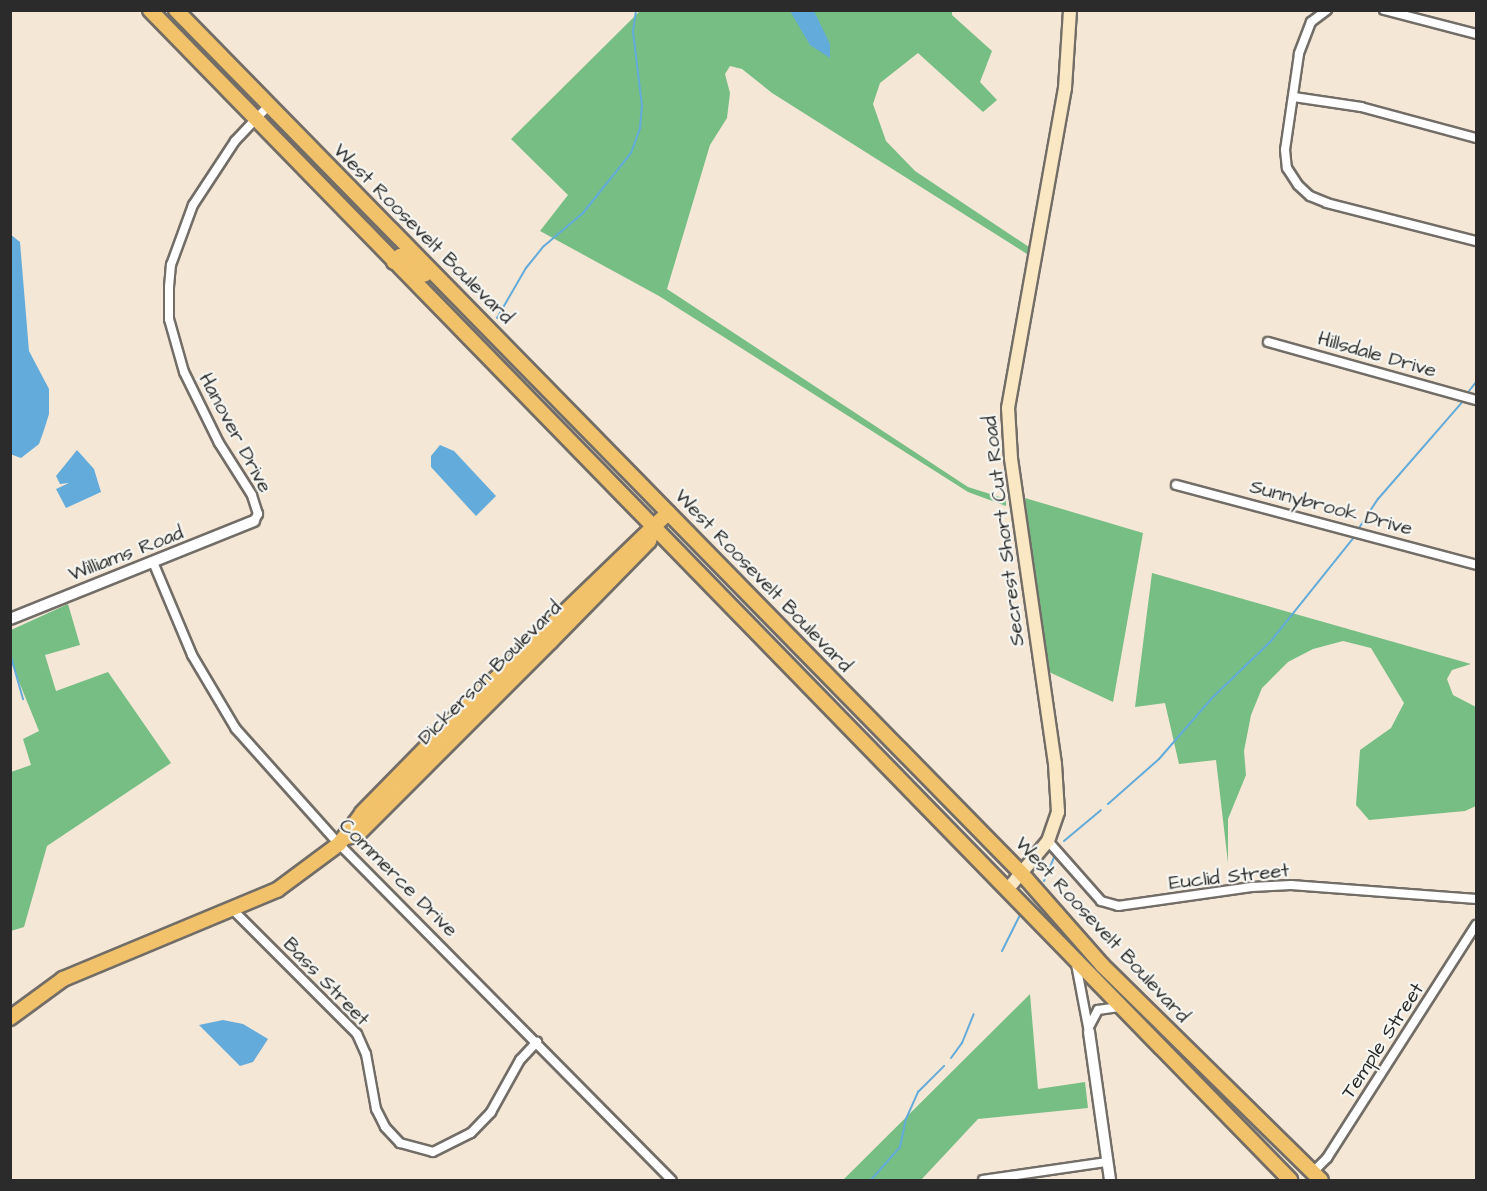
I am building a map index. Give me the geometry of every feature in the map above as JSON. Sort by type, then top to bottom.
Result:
[{"type":"main road","name":"West Roosevelt Boulevard","points":[[150,10],[1007,890],[1119,1008],[1288,1179]]},
{"type":"main road","name":"West Roosevelt Boulevard","points":[[176,10],[1023,875],[1102,965],[1317,1176]]},
{"type":"main road","name":"Secrest Short Cut Road","points":[[1007,890],[1023,875],[1048,841],[1058,812],[1055,764],[1012,470],[1008,408],[1065,88],[1070,10]]},
{"type":"main road","points":[[394,262],[400,256],[408,260],[482,322]]},
{"type":"main road","name":"Dickerson Boulevard","points":[[10,1018],[63,979],[277,890],[343,840],[369,805],[642,535],[653,529],[668,513]]},
{"type":"main road","name":"Dickerson Boulevard","points":[[343,840],[357,835],[649,541],[653,529]]},
{"type":"main road","points":[[508,683],[535,648],[536,642]]},
{"type":"street","points":[[1327,10],[1311,22],[1302,37],[1286,150],[1287,168],[1310,196],[1476,241]]},
{"type":"street","points":[[1384,10],[1476,34]]},
{"type":"street","points":[[1294,98],[1361,107],[1476,138]]},
{"type":"street","name":"Hanover Drive","points":[[254,520],[258,514],[252,495],[219,443],[184,372],[169,319],[169,287],[171,265],[187,216],[254,117],[269,105]]},
{"type":"street","name":"Hillsdale Drive","points":[[1269,342],[1476,400]]},
{"type":"street","name":"Sunnybrook Drive","points":[[1176,485],[1476,565]]},
{"type":"street","name":"Williams Road","points":[[10,619],[254,520]]},
{"type":"street","name":"Commerce Drive","points":[[153,562],[192,655],[223,709],[343,840],[672,1180]]},
{"type":"street","name":"Euclid Street","points":[[1048,841],[1094,895],[1118,906],[1252,887],[1291,885],[1476,898]]},
{"type":"street","name":"Bass Street","points":[[233,910],[357,1034],[366,1054],[376,1109],[385,1127],[400,1143],[433,1152],[471,1133],[491,1112],[520,1060],[537,1042]]},
{"type":"street","name":"Temple Street","points":[[1317,1176],[1476,925]]},
{"type":"street","points":[[1075,961],[1089,1032],[1110,1180]]},
{"type":"street","points":[[1089,1032],[1091,1018],[1098,1010],[1119,1008]]},
{"type":"street","points":[[983,1180],[1107,1162]]},
{"type":"green space","points":[[640,11],[952,11],[952,15],[992,51],[980,82],[997,100],[983,112],[918,53],[880,83],[873,104],[886,141],[915,171],[1029,247],[1027,254],[772,93],[742,69],[730,66],[725,74],[730,93],[727,118],[710,145],[667,289],[968,487],[1006,499],[1006,506],[968,492],[659,296],[540,231],[568,195],[511,139]]},
{"type":"green space","points":[[1025,498],[1143,533],[1113,702],[1047,671]]},
{"type":"green space","points":[[1152,573],[1471,664],[1452,670],[1447,679],[1453,695],[1476,707],[1476,806],[1465,811],[1369,820],[1356,805],[1360,750],[1391,728],[1404,703],[1371,648],[1343,641],[1313,649],[1288,662],[1262,688],[1251,715],[1244,751],[1246,775],[1228,819],[1228,863],[1216,760],[1179,764],[1165,703],[1135,707]]},
{"type":"green space","points":[[68,604],[80,645],[45,655],[56,691],[108,672],[171,763],[47,846],[24,927],[11,931],[11,772],[31,765],[23,739],[39,731],[11,662],[11,630]]},
{"type":"green space","points":[[1030,994],[1038,1089],[1085,1082],[1088,1108],[978,1119],[921,1180],[843,1180]]},
{"type":"water","points":[[790,11],[814,11],[830,44],[830,58],[810,45]]},
{"type":"water","points":[[10,234],[20,242],[29,351],[49,389],[49,414],[39,444],[21,458],[10,454]]},
{"type":"water","points":[[440,445],[454,451],[496,496],[476,516],[431,467],[431,456]]},
{"type":"water","points":[[77,450],[94,469],[101,492],[66,508],[56,489],[69,483],[60,484],[56,476]]},
{"type":"water","points":[[223,1020],[243,1024],[268,1039],[253,1062],[240,1066],[199,1025]]},
{"type":"waterway","points":[[497,318],[526,268],[544,246],[583,213],[631,153],[640,128],[642,106],[633,32],[636,10]]},
{"type":"waterway","points":[[1469,391],[1476,382]]},
{"type":"waterway","points":[[1359,528],[1378,499],[1464,400]]},
{"type":"waterway","points":[[1108,804],[1159,759],[1212,698],[1270,642],[1355,536]]},
{"type":"waterway","points":[[10,653],[23,699]]},
{"type":"waterway","points":[[1064,841],[1101,810]]},
{"type":"waterway","points":[[1044,881],[1054,857]]},
{"type":"waterway","points":[[1002,951],[1020,915]]},
{"type":"waterway","points":[[951,1058],[962,1043],[974,1014]]},
{"type":"waterway","points":[[871,1180],[900,1147],[906,1119],[918,1092],[944,1066]]}]
